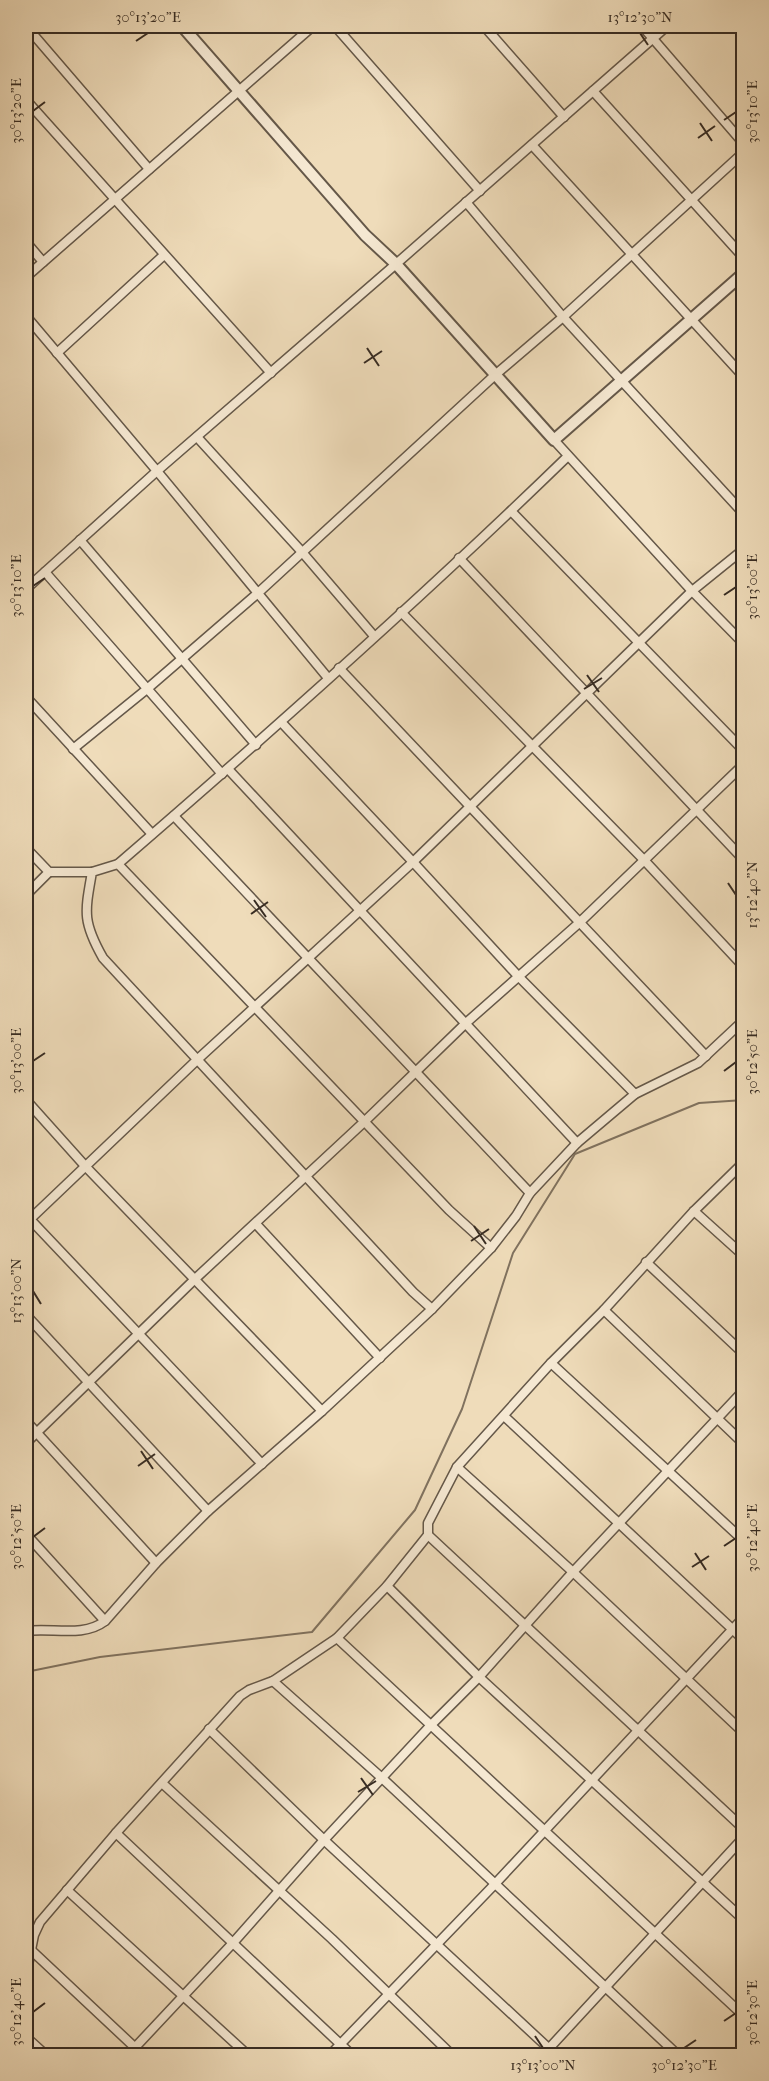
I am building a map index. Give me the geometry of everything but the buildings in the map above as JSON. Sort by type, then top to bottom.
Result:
[{"type":"street","points":[[26,26],[149,169]]},
{"type":"street","points":[[182,26],[365,236],[396,264],[568,456],[744,644]]},
{"type":"street","points":[[26,277],[313,26]]},
{"type":"street","points":[[336,26],[480,191]]},
{"type":"street","points":[[484,26],[564,117]]},
{"type":"street","points":[[642,26],[744,144]]},
{"type":"street","points":[[26,589],[157,471],[667,26]]},
{"type":"street","points":[[593,91],[744,258]]},
{"type":"street","points":[[26,100],[271,373]]},
{"type":"street","points":[[532,145],[744,377]]},
{"type":"street","points":[[73,749],[147,689],[258,593],[495,375],[563,318],[744,152]]},
{"type":"street","points":[[466,202],[563,318],[744,514]]},
{"type":"street","points":[[26,242],[43,262]]},
{"type":"street","points":[[57,353],[164,255]]},
{"type":"street","points":[[554,440],[744,273]]},
{"type":"street","points":[[26,316],[328,678]]},
{"type":"street","points":[[197,437],[302,552],[374,636]]},
{"type":"street","points":[[26,895],[49,872],[92,872],[118,864],[282,723],[568,456]]},
{"type":"street","points":[[511,511],[744,751]]},
{"type":"street","points":[[80,540],[256,745]]},
{"type":"street","points":[[262,1464],[27,1219],[86,1167],[254,1006],[413,862],[692,591],[744,549]]},
{"type":"street","points":[[459,558],[744,860]]},
{"type":"street","points":[[45,572],[147,689],[360,910],[577,1143]]},
{"type":"street","points":[[401,612],[644,860],[744,967]]},
{"type":"street","points":[[339,668],[706,1056]]},
{"type":"street","points":[[26,697],[152,834]]},
{"type":"street","points":[[282,723],[518,976],[635,1094]]},
{"type":"street","points":[[26,1443],[195,1279],[364,1122],[466,1023],[579,923],[744,764]]},
{"type":"street","points":[[174,816],[530,1193]]},
{"type":"street","points":[[26,848],[49,872]]},
{"type":"street","points":[[118,864],[449,1210],[491,1248]]},
{"type":"street","points":[[92,872],[85,911],[90,935],[103,958],[432,1310]]},
{"type":"street","points":[[26,1631],[36,1629],[88,1630],[105,1621],[156,1563],[208,1511],[432,1310],[491,1248],[516,1216],[530,1193],[577,1143],[635,1094],[698,1064],[744,1020]]},
{"type":"street","points":[[26,1100],[86,1167],[322,1411]]},
{"type":"street","points":[[26,1973],[39,1922],[116,1833],[240,1696],[273,1681],[337,1638],[387,1586],[428,1534],[428,1523],[457,1467],[646,1262],[744,1162]]},
{"type":"street","points":[[694,1211],[744,1256]]},
{"type":"street","points":[[256,1224],[380,1358]]},
{"type":"street","points":[[646,1262],[744,1354]]},
{"type":"street","points":[[604,1310],[744,1444]]},
{"type":"street","points":[[26,1315],[208,1511]]},
{"type":"street","points":[[551,1363],[744,1541]]},
{"type":"street","points":[[127,2055],[232,1944],[324,1840],[479,1677],[573,1572],[744,1390]]},
{"type":"street","points":[[504,1416],[744,1640]]},
{"type":"street","points":[[26,1421],[156,1563]]},
{"type":"street","points":[[457,1467],[573,1572],[744,1733]]},
{"type":"street","points":[[26,1534],[105,1621]]},
{"type":"street","points":[[428,1534],[744,1829]]},
{"type":"street","points":[[387,1586],[479,1677],[744,1920]]},
{"type":"street","points":[[329,2055],[437,1946],[744,1617]]},
{"type":"street","points":[[337,1638],[744,2016]]},
{"type":"street","points":[[273,1681],[382,1778],[494,1885],[679,2055]]},
{"type":"street","points":[[208,1730],[437,1946],[557,2055]]},
{"type":"street","points":[[162,1784],[280,1891],[453,2055]]},
{"type":"street","points":[[116,1833],[353,2055]]},
{"type":"street","points":[[542,2055],[744,1837]]},
{"type":"street","points":[[68,1890],[249,2055]]},
{"type":"street","points":[[31,1950],[144,2055]]},
{"type":"street","points":[[26,2037],[47,2055]]},
{"type":"waterway","points":[[26,1672],[100,1657],[312,1632],[415,1510],[462,1409],[513,1253],[575,1154],[699,1103],[744,1100]]}]
